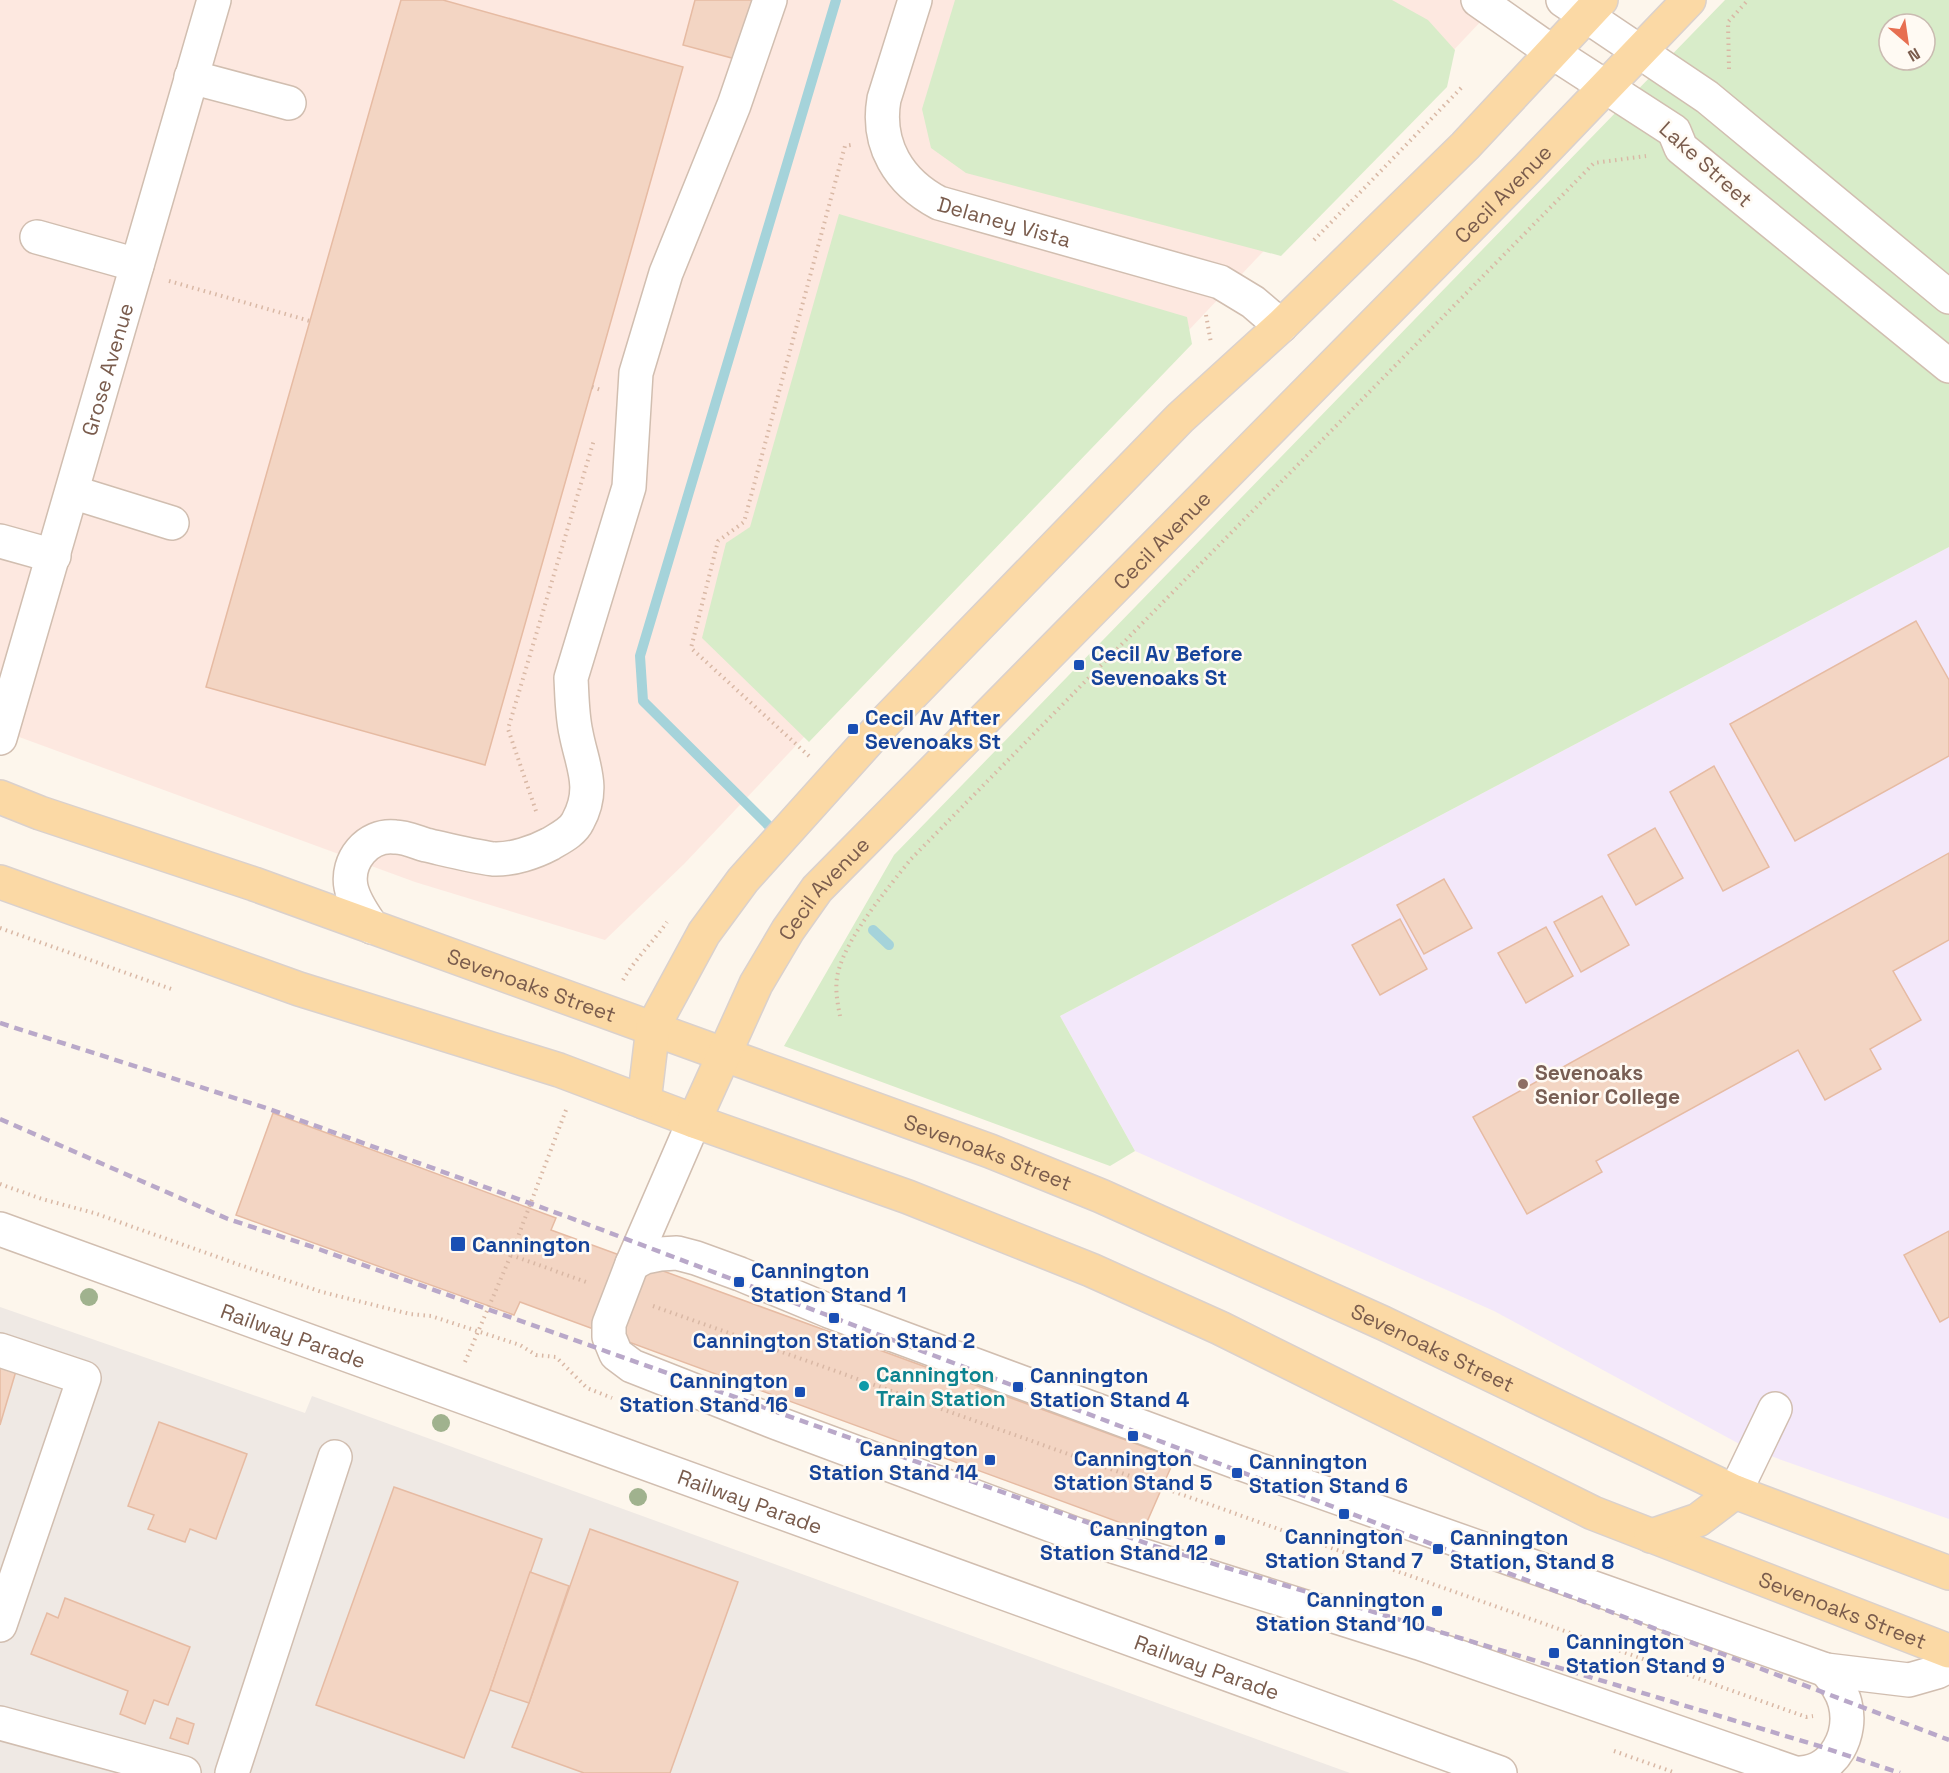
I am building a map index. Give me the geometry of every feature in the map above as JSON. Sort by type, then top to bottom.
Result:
[{"type":"main road","name":"Cecil Avenue","points":[[694,1121],[756,984],[788,930],[817,889],[1689,0]]},
{"type":"main road","points":[[644,1102],[653,1028],[704,933],[743,880],[885,722],[1180,418],[1281,326],[1465,146],[1552,52],[1583,5]]},
{"type":"main road","name":"Sevenoaks Street","points":[[0,797],[40,813],[254,884],[990,1151],[1101,1196],[1383,1323],[1735,1492],[1949,1572]]},
{"type":"main road","name":"Sevenoaks Street","points":[[0,882],[299,989],[559,1070],[908,1197],[1091,1270],[1220,1329],[1593,1513],[1949,1651]]},
{"type":"main road","points":[[1651,1536],[1698,1520],[1735,1492]]},
{"type":"street","name":"Grose Avenue","points":[[0,738],[214,0]]},
{"type":"street","points":[[372,927],[358,908],[351,887],[351,867],[358,853],[375,840],[394,836],[495,859],[522,855],[546,846],[565,836],[578,824],[584,808],[587,786],[586,770],[575,732],[572,678],[629,487],[636,373],[666,273],[734,105],[770,0]]},
{"type":"street","name":"Delaney Vista","points":[[915,0],[884,99],[881,116],[883,132],[895,162],[903,176],[912,185],[939,203],[1220,282],[1253,302],[1281,326]]},
{"type":"street","name":"Lake Street","points":[[1479,0],[1552,52],[1674,131],[1681,148],[1949,366]]},
{"type":"street","points":[[1583,5],[1641,51],[1707,96],[1949,297]]},
{"type":"street","points":[[191,77],[289,103]]},
{"type":"street","points":[[37,237],[137,265]]},
{"type":"street","points":[[72,492],[172,523]]},
{"type":"street","points":[[0,541],[54,556]]},
{"type":"street","points":[[694,1121],[619,1294],[609,1324],[609,1337],[616,1354],[632,1366],[777,1423],[1078,1535],[1419,1643],[1794,1773]]},
{"type":"street","name":"Railway Parade","points":[[0,1229],[1500,1773]]},
{"type":"street","points":[[632,1264],[645,1257],[660,1254],[677,1253],[696,1258],[829,1311],[1223,1457],[1826,1670],[1910,1680],[1949,1666]]},
{"type":"street","points":[[0,1350],[84,1378],[0,1625]]},
{"type":"street","points":[[1735,1492],[1774,1409]]},
{"type":"street","points":[[232,1773],[335,1457]]},
{"type":"street","points":[[1801,1773],[1810,1772],[1833,1759],[1845,1736],[1845,1704],[1841,1692],[1826,1670]]},
{"type":"street","points":[[0,1723],[184,1773]]},
{"type":"path","points":[[1314,240],[1464,85]]},
{"type":"path","points":[[810,756],[692,648],[718,541],[744,522],[845,146],[856,145]]},
{"type":"path","points":[[840,1016],[836,993],[838,969],[852,941],[877,903],[911,859],[1594,163],[1653,155]]},
{"type":"path","points":[[166,280],[310,321]]},
{"type":"path","points":[[592,387],[609,392]]},
{"type":"path","points":[[540,821],[508,729],[595,437]]},
{"type":"path","points":[[0,928],[174,990]]},
{"type":"path","points":[[450,1393],[479,1332],[511,1255],[540,1174]]},
{"type":"path","points":[[511,1255],[1806,1717],[1846,1712]]},
{"type":"shaded area","points":[[0,0],[1501,0],[684,864],[605,940],[415,882],[0,730]]},
{"type":"shaded area","name":"Sevenoaks Senior College","points":[[1949,547],[1949,1519],[1745,1447],[1494,1311],[1135,1151],[1060,1016]]},
{"type":"shaded area","points":[[0,1307],[305,1413],[312,1396],[1350,1773],[0,1773]]},
{"type":"green space","points":[[955,0],[1392,0],[1428,20],[1455,50],[1447,87],[1281,256],[966,173],[931,148],[922,109]]},
{"type":"green space","points":[[1725,0],[1949,0],[1949,547],[1060,1016],[1135,1151],[1110,1166],[784,1046],[894,855]]},
{"type":"green space","points":[[839,214],[1187,317],[1192,344],[809,742],[702,638],[726,543],[750,527]]},
{"type":"building","points":[[401,0],[443,0],[683,67],[485,765],[206,687]]},
{"type":"building","points":[[695,0],[760,0],[743,61],[683,45]]},
{"type":"building","points":[[1916,621],[1949,680],[1949,756],[1795,841],[1730,724]]},
{"type":"building","points":[[1714,766],[1769,867],[1723,891],[1670,792]]},
{"type":"building","points":[[1655,828],[1683,878],[1636,905],[1608,855]]},
{"type":"building","points":[[1949,853],[1949,940],[1893,971],[1921,1020],[1870,1049],[1881,1069],[1825,1100],[1798,1050],[1596,1161],[1602,1172],[1527,1214],[1473,1117]]},
{"type":"building","points":[[1444,879],[1472,928],[1424,954],[1397,905]]},
{"type":"building","points":[[1602,896],[1629,945],[1581,972],[1554,922]]},
{"type":"building","points":[[1400,919],[1427,969],[1380,995],[1352,945]]},
{"type":"building","points":[[1546,927],[1573,976],[1526,1003],[1498,953]]},
{"type":"building","name":"Cannington Train Station","points":[[273,1113],[556,1218],[551,1230],[1175,1458],[1143,1531],[520,1302],[514,1315],[236,1215]]},
{"type":"building","points":[[1949,1231],[1949,1317],[1940,1322],[1904,1255]]},
{"type":"building","points":[[0,1367],[16,1371],[0,1425]]},
{"type":"building","points":[[159,1422],[247,1454],[216,1539],[190,1529],[185,1542],[148,1529],[154,1515],[128,1506]]},
{"type":"building","points":[[394,1487],[542,1539],[464,1758],[316,1705]]},
{"type":"building","points":[[590,1529],[738,1582],[670,1773],[584,1773],[512,1747]]},
{"type":"building","points":[[530,1572],[569,1586],[529,1703],[490,1690]]},
{"type":"building","points":[[65,1598],[190,1647],[168,1705],[154,1700],[145,1724],[120,1714],[128,1691],[31,1654],[47,1613],[58,1618]]},
{"type":"building","points":[[177,1718],[194,1724],[188,1744],[170,1738]]},
{"type":"waterway","points":[[773,830],[643,701],[640,656],[836,0]]},
{"type":"waterway","points":[[873,930],[889,945]]},
{"type":"railway","points":[[0,1023],[269,1109],[568,1217],[1949,1740]]},
{"type":"railway","points":[[0,1119],[228,1219],[310,1246],[1151,1545],[1819,1746],[1900,1773]]},
{"type":"place","name":"Cecil Av Before Sevenoaks St","points":[[1079,665]]},
{"type":"place","name":"Cecil Av After Sevenoaks St","points":[[853,729]]},
{"type":"place","name":"Sevenoaks Senior College","points":[[1523,1084]]},
{"type":"place","name":"Cannington","points":[[458,1244]]},
{"type":"place","name":"Cannington Station Stand 1","points":[[739,1282]]},
{"type":"place","name":"Cannington Station Stand 2","points":[[834,1318]]},
{"type":"place","name":"Cannington Train Station","points":[[864,1386]]},
{"type":"place","name":"Cannington Station Stand 4","points":[[1018,1387]]},
{"type":"place","name":"Cannington Station Stand 16","points":[[800,1392]]},
{"type":"place","name":"Cannington Station Stand 5","points":[[1133,1436]]},
{"type":"place","name":"Cannington Station Stand 14","points":[[990,1460]]},
{"type":"place","name":"Cannington Station Stand 6","points":[[1237,1473]]},
{"type":"place","name":"Cannington Station Stand 7","points":[[1344,1514]]},
{"type":"place","name":"Cannington Station Stand 12","points":[[1220,1540]]},
{"type":"place","name":"Cannington Station, Stand 8","points":[[1438,1549]]},
{"type":"place","name":"Cannington Station Stand 10","points":[[1437,1611]]},
{"type":"place","name":"Cannington Station Stand 9","points":[[1554,1653]]}]
